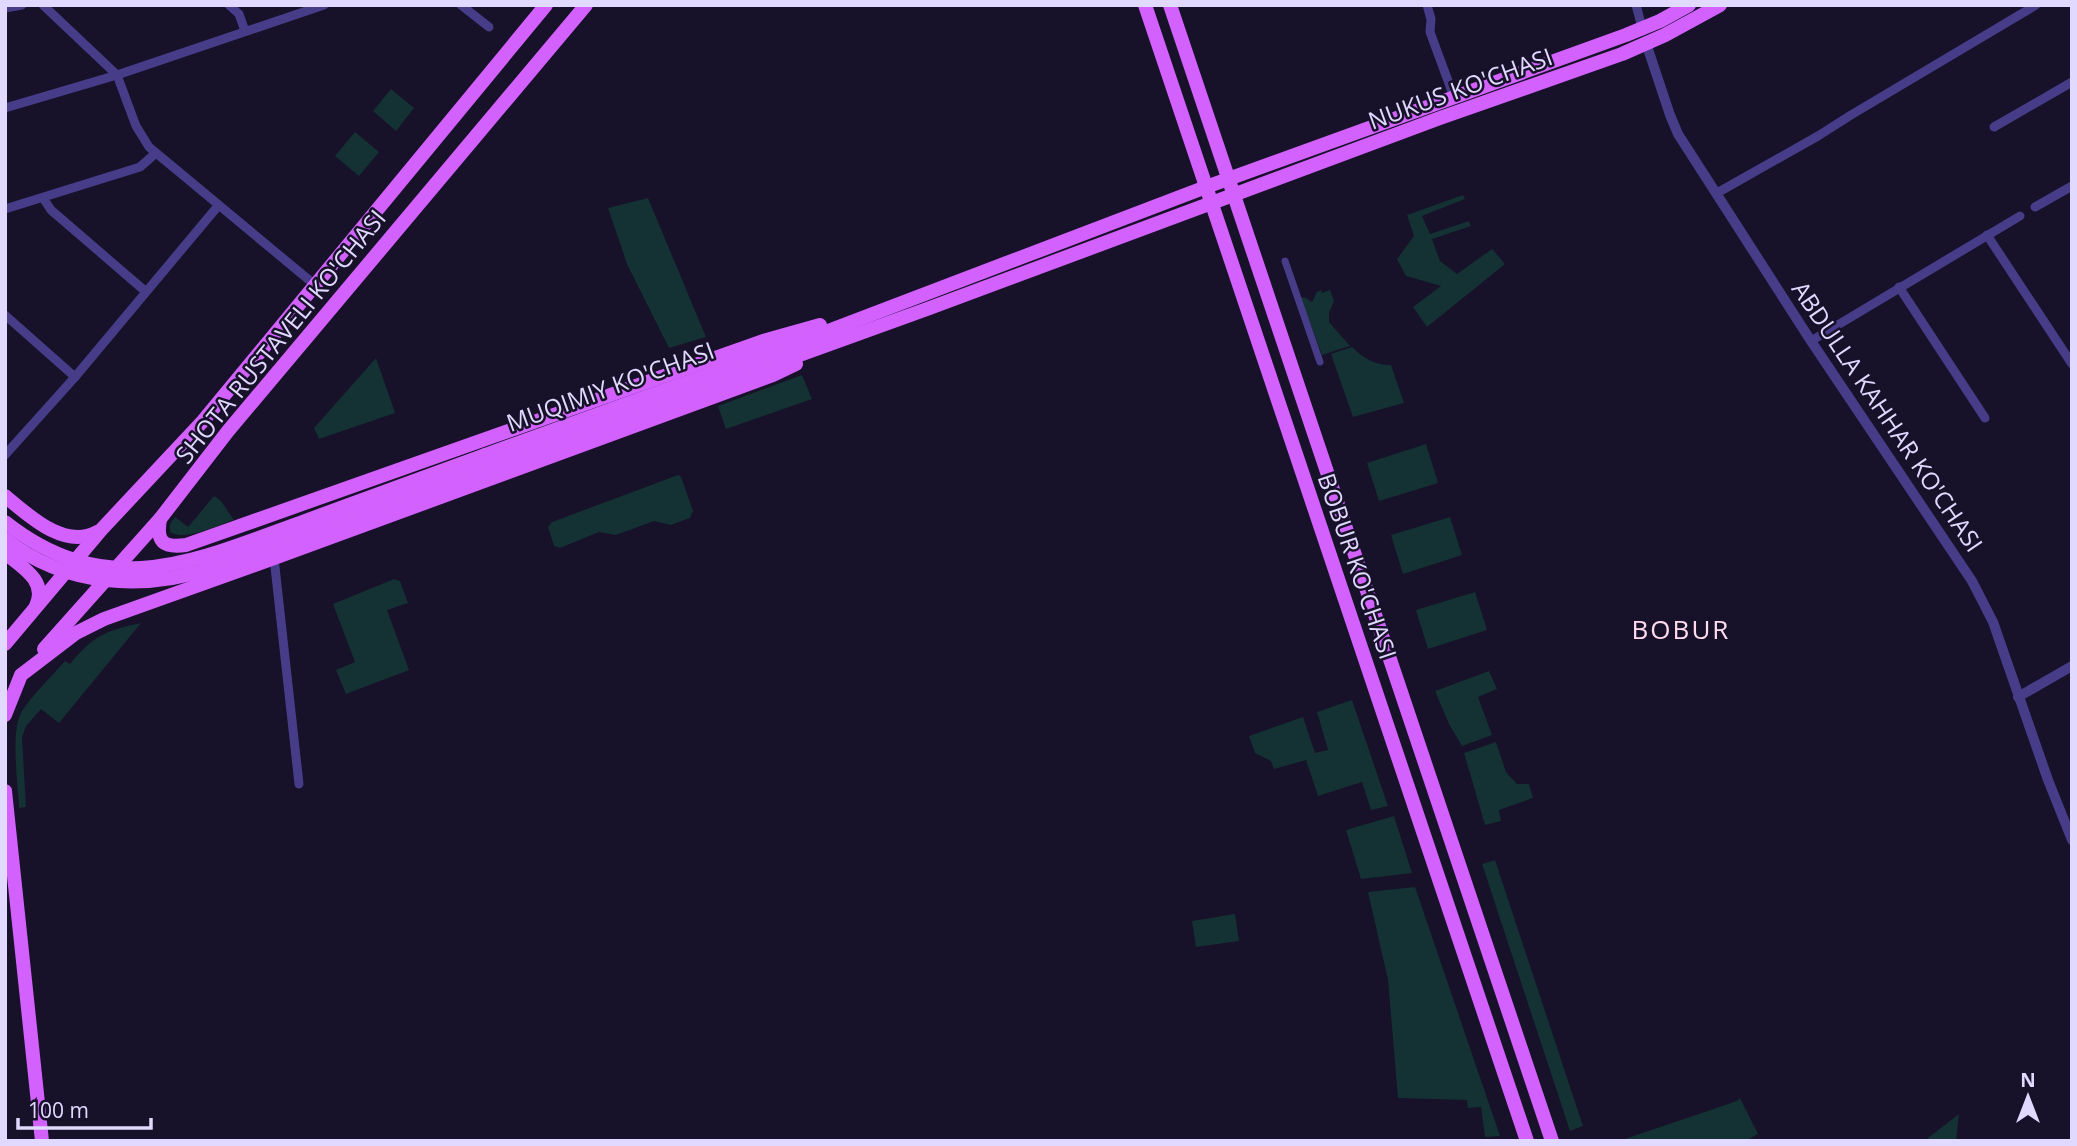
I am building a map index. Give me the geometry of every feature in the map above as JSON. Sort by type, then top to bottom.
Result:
[{"type":"main road","name":"SHOTA RUSTAVELI KO'CHASI","points":[[5,644],[101,530],[203,421],[546,5]]},
{"type":"main road","name":"SHOTA RUSTAVELI KO'CHASI","points":[[5,694],[160,519],[244,411],[586,5]]},
{"type":"main road","name":"BOBUR KO'CHASI","points":[[1145,5],[1527,1141]]},
{"type":"main road","name":"BOBUR KO'CHASI","points":[[1170,5],[1552,1141]]},
{"type":"main road","name":"NUKUS KO'CHASI","points":[[1227,179],[1642,28],[1689,5]]},
{"type":"main road","name":"NUKUS KO'CHASI","points":[[1211,202],[1622,54],[1720,5]]},
{"type":"main road","name":"MUQIMIY KO'CHASI","points":[[5,539],[32,557],[77,576],[114,582],[164,580],[204,570],[1227,179]]},
{"type":"main road","name":"MUQIMIY KO'CHASI","points":[[5,524],[58,555],[104,567],[164,567],[212,555],[927,309],[1211,202]]},
{"type":"main road","points":[[1068,239],[1074,246],[1072,254]]},
{"type":"main road","points":[[160,519],[159,536],[162,540],[170,546],[186,545],[763,341],[919,295]]},
{"type":"main road","points":[[5,715],[22,675],[90,625],[773,375],[927,309]]},
{"type":"main road","points":[[8,498],[63,536],[85,537],[101,530]]},
{"type":"main road","points":[[5,524],[11,514],[8,498]]},
{"type":"main road","points":[[227,531],[222,542],[222,555],[229,566],[241,570]]},
{"type":"main road","points":[[5,552],[36,581],[40,595],[35,608]]},
{"type":"main road","points":[[1337,575],[1346,564],[1359,568]]},
{"type":"main road","points":[[5,722],[20,695],[61,645]]},
{"type":"main road","points":[[5,791],[42,1141]]},
{"type":"main road","points":[[5,862],[35,1141]]},
{"type":"street","points":[[5,8],[23,5]]},
{"type":"street","points":[[43,5],[117,75],[140,134],[156,153],[315,285]]},
{"type":"street","points":[[229,5],[239,13],[245,31]]},
{"type":"street","points":[[5,108],[117,75],[324,5]]},
{"type":"street","points":[[461,5],[489,27]]},
{"type":"street","points":[[1427,5],[1431,19],[1430,33],[1454,97]]},
{"type":"street","name":"ABDULLA KAHHAR KO'CHASI","points":[[1636,5],[1674,125],[1811,341],[1972,581],[1993,622],[2072,840]]},
{"type":"street","points":[[1717,193],[1818,136],[2036,5]]},
{"type":"street","points":[[1994,127],[2072,82]]},
{"type":"street","points":[[5,209],[141,167],[156,153]]},
{"type":"street","points":[[2035,207],[2072,186]]},
{"type":"street","points":[[43,198],[51,210],[145,291]]},
{"type":"street","points":[[5,455],[75,377],[218,206]]},
{"type":"street","points":[[1811,341],[2020,216]]},
{"type":"street","points":[[1987,235],[2072,365]]},
{"type":"street","points":[[1286,261],[1320,362]]},
{"type":"street","points":[[1899,287],[1984,418]]},
{"type":"street","points":[[5,315],[75,377]]},
{"type":"street","points":[[274,558],[299,784]]},
{"type":"street","points":[[2018,697],[2072,666]]},
{"type":"green space","points":[[391,89],[414,108],[396,131],[373,111]]},
{"type":"green space","points":[[355,132],[379,152],[359,176],[335,156]]},
{"type":"green space","points":[[1463,195],[1465,199],[1422,216],[1430,234],[1469,221],[1471,226],[1432,239],[1440,261],[1457,274],[1492,249],[1505,264],[1427,327],[1413,307],[1441,286],[1406,276],[1397,259],[1414,236],[1407,215]]},
{"type":"green space","points":[[648,198],[706,337],[669,348],[627,264],[608,208]]},
{"type":"green space","points":[[1321,290],[1322,293],[1330,290],[1334,301],[1329,322],[1350,346],[1322,355],[1301,298],[1312,302]]},
{"type":"green space","points":[[1352,347],[1370,360],[1391,365],[1404,403],[1353,417],[1331,354]]},
{"type":"green space","points":[[376,358],[395,413],[319,439],[314,428]]},
{"type":"green space","points":[[802,375],[812,399],[726,429],[718,406]]},
{"type":"green space","points":[[1426,444],[1438,483],[1379,501],[1367,463]]},
{"type":"green space","points":[[678,475],[693,511],[690,518],[671,525],[654,521],[616,535],[599,532],[560,548],[554,546],[548,527],[552,522]]},
{"type":"green space","points":[[214,496],[221,501],[234,520],[192,534],[176,535],[170,532],[170,524],[175,517],[188,527]]},
{"type":"green space","points":[[1450,517],[1462,555],[1403,574],[1391,535]]},
{"type":"green space","points":[[394,579],[400,581],[408,603],[387,610],[409,670],[346,694],[336,670],[355,662],[333,604]]},
{"type":"green space","points":[[1475,592],[1487,630],[1428,649],[1416,610]]},
{"type":"green space","points":[[141,623],[59,723],[41,709],[26,726],[22,737],[26,807],[19,808],[16,731],[22,711],[65,661],[70,664],[86,646],[101,636]]},
{"type":"green space","points":[[1489,671],[1497,689],[1478,697],[1492,735],[1462,746],[1435,691]]},
{"type":"green space","points":[[1352,700],[1388,806],[1371,810],[1362,782],[1318,796],[1306,760],[1274,769],[1271,761],[1255,753],[1249,736],[1303,717],[1315,753],[1328,750],[1317,712]]},
{"type":"green space","points":[[1496,742],[1506,772],[1517,784],[1529,784],[1533,798],[1499,810],[1501,821],[1485,825],[1464,753]]},
{"type":"green space","points":[[1394,816],[1412,873],[1361,879],[1346,830]]},
{"type":"green space","points":[[1495,860],[1583,1126],[1570,1131],[1482,864]]},
{"type":"green space","points":[[1415,887],[1500,1136],[1485,1137],[1481,1107],[1468,1108],[1467,1100],[1398,1098],[1388,980],[1368,892]]},
{"type":"green space","points":[[1235,914],[1239,941],[1196,947],[1192,921]]},
{"type":"green space","points":[[1740,1098],[1758,1134],[1749,1141],[1622,1140],[1737,1101]]},
{"type":"green space","points":[[1959,1114],[1956,1141],[1924,1141]]},
{"type":"district","name":"BOBUR","points":[[1681,629]]}]
